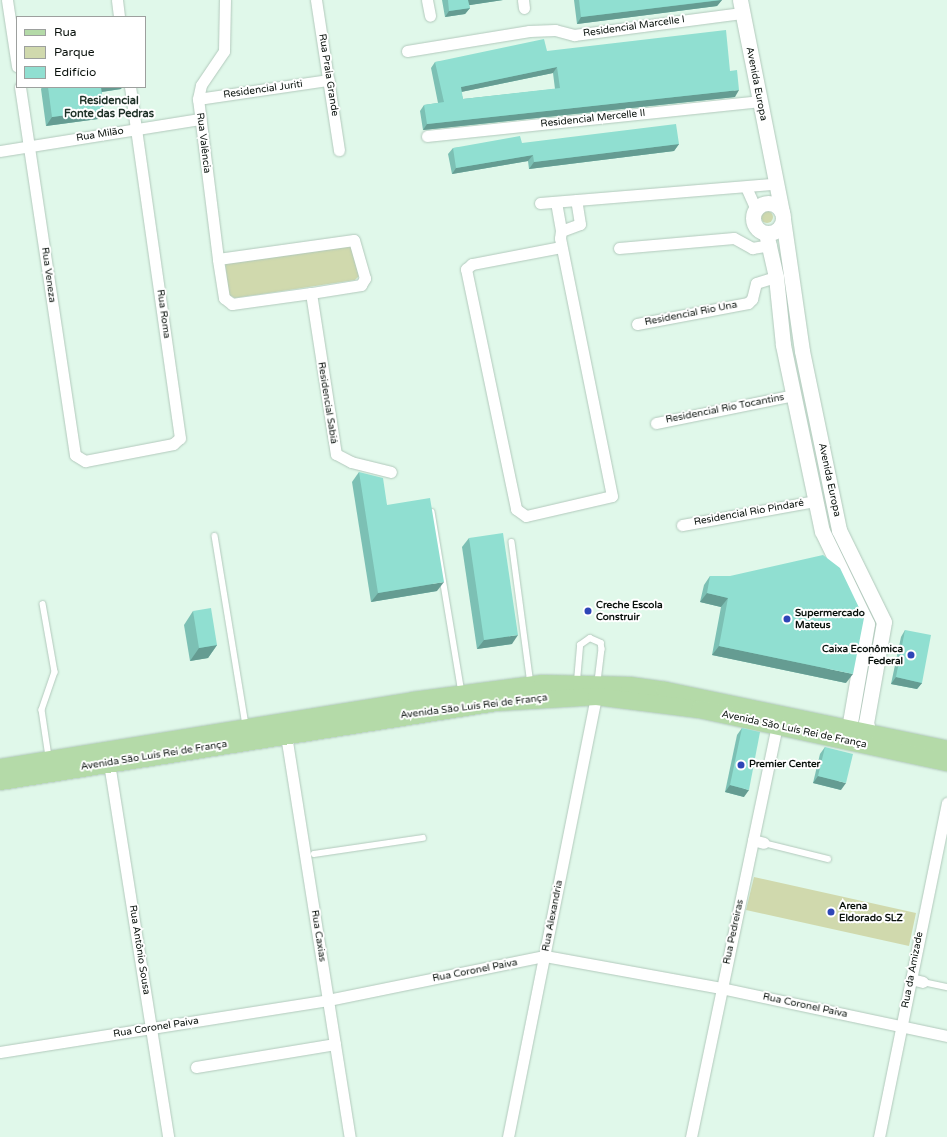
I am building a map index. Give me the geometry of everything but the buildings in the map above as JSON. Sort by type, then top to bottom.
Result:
[{"type":"main road","name":"Avenida São Luís Rei de França","points":[[0,767],[462,693],[531,684],[576,683],[662,703],[777,726],[850,735],[869,732],[947,749]]},
{"type":"main road","name":"Avenida São Luís Rei de França","points":[[0,781],[496,702],[597,689],[672,691],[850,735],[947,762]]},
{"type":"street","points":[[7,0],[15,33],[16,50]]},
{"type":"street","points":[[117,0],[118,16]]},
{"type":"street","name":"Rua Valência","points":[[225,0],[224,51],[201,85],[198,99],[223,294],[232,304],[311,293]]},
{"type":"street","name":"Rua Praia Grande","points":[[316,0],[340,150]]},
{"type":"street","points":[[427,0],[430,16]]},
{"type":"street","name":"Residencial Marcelle I","points":[[407,51],[529,31],[556,30],[574,35],[741,7]]},
{"type":"street","name":"Avenida Europa","points":[[741,7],[773,168],[774,185],[782,216],[802,351],[839,530],[884,627],[866,723],[869,732]]},
{"type":"street","name":"Residencial Juriti","points":[[198,99],[329,80]]},
{"type":"street","name":"Rua Veneza","points":[[20,88],[75,455],[80,460]]},
{"type":"street","name":"Rua Roma","points":[[80,460],[173,444],[180,438],[130,88]]},
{"type":"street","name":"Residencial Mercelle II","points":[[427,136],[760,100]]},
{"type":"street","name":"Rua Milão","points":[[0,151],[200,120]]},
{"type":"street","points":[[540,203],[774,185]]},
{"type":"street","name":"Avenida Europa","points":[[774,185],[761,206],[754,224],[768,239],[776,277],[782,341],[824,540],[866,619],[867,634],[850,735]]},
{"type":"street","points":[[619,248],[734,238],[752,248],[768,239],[779,227],[782,216],[776,205],[761,206],[746,186]]},
{"type":"street","points":[[561,231],[580,224],[576,200]]},
{"type":"street","points":[[556,202],[561,231],[561,248],[612,496],[526,516],[516,509],[466,269],[472,264],[561,248]]},
{"type":"street","points":[[218,259],[354,240],[358,243],[364,282],[311,293]]},
{"type":"street","name":"Residencial Rio Una","points":[[637,324],[748,303],[752,299],[756,282],[776,277]]},
{"type":"street","name":"Residencial Sabiá","points":[[311,293],[336,454],[351,462],[390,472]]},
{"type":"street","name":"Residencial Rio Tocantins","points":[[656,423],[794,395]]},
{"type":"street","name":"Residencial Rio Pindaré","points":[[682,525],[816,501]]},
{"type":"street","points":[[854,596],[867,588]]},
{"type":"street","name":"Rua Alexandria","points":[[508,1137],[597,689]]},
{"type":"street","name":"Rua Pedreiras","points":[[691,1137],[721,988],[759,842],[777,726]]},
{"type":"street","name":"Rua Caxias","points":[[286,735],[310,855],[328,1000],[350,1137]]},
{"type":"street","name":"Rua Antônio Sousa","points":[[109,763],[168,1137]]},
{"type":"street","name":"Rua da Amizade","points":[[879,1137],[947,803]]},
{"type":"street","name":"Rua Coronel Paiva","points":[[0,1052],[328,1000],[545,956],[721,988],[947,1036]]},
{"type":"street","points":[[911,980],[924,982]]},
{"type":"street","points":[[196,1067],[335,1044]]},
{"type":"lane","points":[[432,511],[462,693]]},
{"type":"lane","points":[[215,536],[246,727]]},
{"type":"lane","points":[[512,542],[531,684]]},
{"type":"lane","points":[[43,604],[55,672],[42,710],[50,759]]},
{"type":"lane","points":[[576,683],[580,645],[590,638],[600,643],[602,649],[597,689]]},
{"type":"lane","points":[[310,855],[423,838]]},
{"type":"lane","points":[[759,842],[828,859]]},
{"type":"lane","points":[[924,982],[947,987]]},
{"type":"green space","points":[[765,211],[769,211],[773,217],[769,223],[765,223],[761,219],[761,215]]},
{"type":"green space","points":[[350,243],[359,276],[355,280],[235,298],[229,295],[225,263]]},
{"type":"green space","name":"Arena Eldorado SLZ","points":[[754,877],[916,913],[909,946],[746,910]]},
{"type":"place","name":"Creche Escola Construir","points":[[588,611]]},
{"type":"place","name":"Supermercado Mateus","points":[[787,619]]},
{"type":"place","name":"Caixa Econômica Federal","points":[[911,655]]},
{"type":"place","name":"Premier Center","points":[[741,765]]},
{"type":"place","name":"Arena Eldorado SLZ","points":[[831,912]]},
{"type":"district","name":"Residencial Fonte das Pedras","points":[[109,108]]}]
